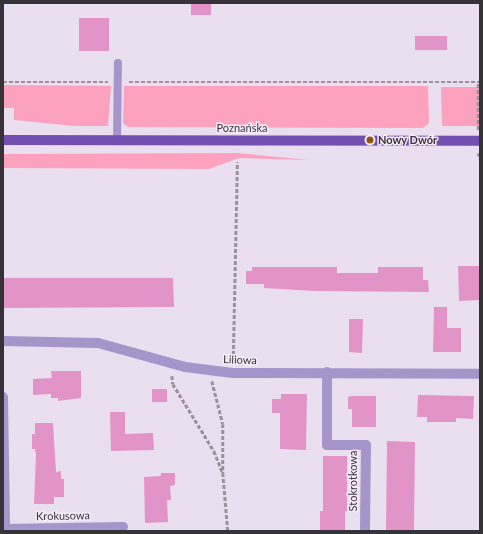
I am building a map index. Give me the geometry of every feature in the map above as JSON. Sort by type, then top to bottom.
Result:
[{"type":"main road","name":"Poznańska","points":[[3,140],[479,141]]},
{"type":"street","name":"Liliowa","points":[[3,341],[98,343],[172,363],[210,371],[233,373],[327,372],[480,374]]},
{"type":"street","name":"Stokrotkowa","points":[[327,372],[327,445],[366,446],[365,531]]},
{"type":"street","points":[[3,397],[4,529]]},
{"type":"street","name":"Krokusowa","points":[[4,529],[123,527]]},
{"type":"lane","points":[[117,140],[118,63]]},
{"type":"path","points":[[3,82],[479,82],[480,157]]},
{"type":"path","points":[[233,373],[237,162]]},
{"type":"path","points":[[172,363],[173,384],[214,451],[223,473]]},
{"type":"path","points":[[210,371],[223,424],[223,473],[228,531]]},
{"type":"shaded area","points":[[3,85],[111,86],[108,126],[74,126],[14,120],[14,108],[3,108]]},
{"type":"shaded area","points":[[124,86],[428,86],[429,123],[423,128],[128,127],[123,123]]},
{"type":"shaded area","points":[[441,87],[480,87],[480,126],[442,126]]},
{"type":"shaded area","points":[[237,153],[310,160],[239,158],[209,169],[3,168],[3,154]]},
{"type":"building","points":[[191,3],[211,3],[211,15],[191,15]]},
{"type":"building","points":[[79,18],[109,18],[109,51],[79,51]]},
{"type":"building","points":[[415,36],[447,36],[447,50],[415,50]]},
{"type":"building","points":[[458,266],[480,266],[480,300],[459,301]]},
{"type":"building","points":[[252,267],[337,267],[337,273],[378,273],[378,267],[423,267],[423,280],[428,280],[429,292],[315,291],[264,288],[264,284],[246,284],[246,271],[252,271]]},
{"type":"building","points":[[3,278],[173,278],[174,307],[3,308]]},
{"type":"building","points":[[434,307],[447,307],[447,328],[461,328],[461,352],[433,352]]},
{"type":"building","points":[[349,319],[363,319],[362,353],[349,352]]},
{"type":"building","points":[[51,371],[81,371],[81,398],[58,401],[58,398],[51,398],[51,394],[33,395],[33,379],[52,378]]},
{"type":"building","points":[[152,389],[167,389],[167,402],[152,402]]},
{"type":"building","points":[[281,394],[307,394],[306,450],[280,449],[280,413],[272,413],[272,399],[281,399]]},
{"type":"building","points":[[418,395],[474,396],[473,419],[456,418],[456,422],[427,422],[427,417],[417,417]]},
{"type":"building","points":[[376,396],[376,427],[352,427],[352,409],[348,409],[348,397]]},
{"type":"building","points":[[110,412],[125,412],[125,434],[153,433],[154,450],[111,451]]},
{"type":"building","points":[[35,423],[53,423],[56,472],[61,471],[61,479],[64,479],[64,497],[54,497],[54,504],[34,504],[36,455],[35,449],[32,449],[32,434],[35,434]]},
{"type":"building","points":[[387,441],[415,442],[414,531],[386,531]]},
{"type":"building","points":[[323,456],[347,456],[347,511],[345,511],[345,531],[320,531],[320,511],[323,511]]},
{"type":"building","points":[[161,473],[175,473],[175,485],[170,486],[171,500],[167,500],[168,522],[145,523],[144,477],[161,476]]},
{"type":"place","name":"Nowy Dwór","points":[[370,140]]}]
